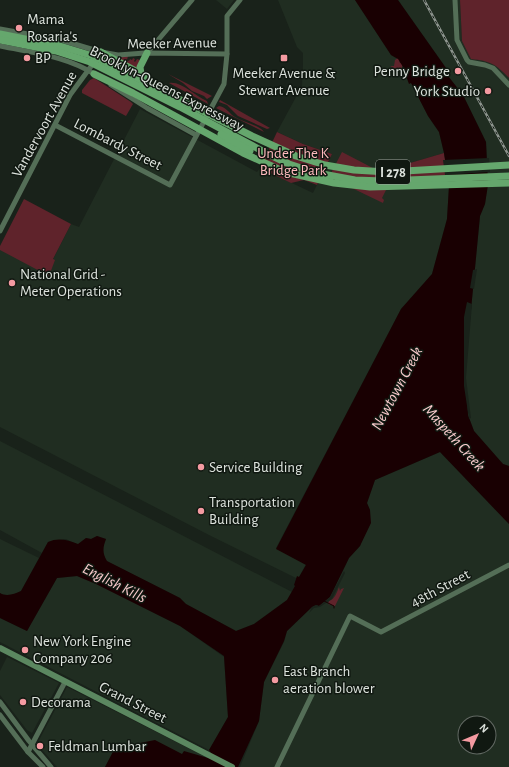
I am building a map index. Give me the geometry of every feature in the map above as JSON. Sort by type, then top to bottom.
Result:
[{"type":"highway","name":"Brooklyn-Queens Expressway","points":[[0,34],[31,43]]},
{"type":"highway","name":"Brooklyn-Queens Expressway","points":[[0,40],[60,46],[104,65],[198,116]]},
{"type":"highway","points":[[101,52],[141,74],[198,116]]},
{"type":"highway","points":[[141,74],[140,66],[147,54]]},
{"type":"highway","name":"Brooklyn-Queens Expressway","points":[[104,65],[166,101],[178,110],[198,116]]},
{"type":"highway","points":[[91,72],[114,83],[198,116]]},
{"type":"highway","name":"I 278","points":[[198,116],[216,115],[281,149],[302,158],[325,165],[365,171],[399,171],[509,165]]},
{"type":"highway","name":"I 278","points":[[198,116],[209,129],[280,170],[302,176],[341,184],[376,188],[509,182]]},
{"type":"highway","name":"Brooklyn-Queens Expressway","points":[[245,149],[273,157],[300,168],[355,180],[394,181],[509,176]]},
{"type":"main road","points":[[147,54],[192,0]]},
{"type":"main road","points":[[0,46],[50,56],[91,72],[138,103],[196,135],[224,84],[227,54],[227,16],[240,0]]},
{"type":"main road","points":[[455,0],[458,42],[467,60],[469,62],[486,65],[493,68],[509,85]]},
{"type":"main road","name":"Meeker Avenue","points":[[0,29],[60,40],[101,52],[124,56],[147,54],[227,54]]},
{"type":"main road","name":"Vandervoort Avenue","points":[[0,231],[70,95],[91,72],[101,52]]},
{"type":"main road","name":"Lombardy Street","points":[[55,125],[170,185],[196,135]]},
{"type":"main road","name":"48th Street","points":[[277,767],[350,616],[381,632],[509,565]]},
{"type":"main road","name":"Grand Street","points":[[0,648],[232,767]]},
{"type":"main road","points":[[28,752],[65,682]]},
{"type":"main road","points":[[0,702],[32,745],[51,767]]},
{"type":"main road","points":[[0,715],[28,752],[43,767]]},
{"type":"shaded area","points":[[216,0],[234,0],[227,9]]},
{"type":"shaded area","points":[[278,0],[355,0],[391,55],[398,59],[405,70],[428,116],[439,132],[444,153],[410,163],[449,186],[447,219],[432,274],[401,309],[276,548],[306,564],[299,577],[296,578],[209,535],[0,427],[0,247],[47,271],[71,224],[79,227],[140,109],[257,172],[260,168],[313,193],[332,154],[303,144],[277,132],[302,86],[303,63],[303,53],[297,47]]},
{"type":"shaded area","points":[[398,0],[460,0],[462,41],[471,58],[494,63],[509,78],[509,466],[503,464],[474,431],[468,415],[465,372],[480,216],[485,204],[488,181],[486,142],[463,95],[448,76],[446,68]]},
{"type":"shaded area","points":[[0,441],[292,592],[287,600],[254,624],[236,631],[186,604],[180,598],[106,561],[103,555],[103,546],[106,539],[97,536],[91,539],[86,538],[78,545],[66,539],[48,542],[42,553],[0,530]]},
{"type":"shaded area","points":[[440,452],[509,524],[509,767],[240,767],[259,721],[264,682],[284,642],[287,631],[312,607],[322,604],[330,597],[349,558],[360,546],[370,510],[367,503],[375,480]]},
{"type":"shaded area","points":[[0,539],[39,558],[21,591],[13,595],[3,595],[0,593]]},
{"type":"shaded area","points":[[77,576],[180,626],[224,657],[228,717],[209,750],[0,642],[0,618],[27,631],[57,578]]},
{"type":"shaded area","points":[[7,657],[59,683],[32,733],[27,730],[0,695],[0,671]]},
{"type":"shaded area","points":[[67,687],[208,758],[115,748],[105,767],[57,767],[37,744]]},
{"type":"green space","points":[[460,0],[509,0],[509,78],[500,69],[492,64],[471,59],[462,41]]},
{"type":"green space","points":[[111,55],[128,56],[127,60],[129,61],[133,58],[135,59],[135,62],[137,59],[140,60],[137,68]]},
{"type":"green space","points":[[399,57],[401,60],[399,62],[403,64],[401,70],[396,70],[390,66],[394,66],[395,60]]},
{"type":"green space","points":[[168,74],[212,96],[207,99],[204,96],[192,91],[183,83]]},
{"type":"green space","points":[[94,78],[133,104],[126,116],[82,93],[82,90],[90,80]]},
{"type":"green space","points":[[169,83],[183,86],[207,101],[208,104]]},
{"type":"green space","points":[[220,100],[270,128],[267,129],[238,116],[227,105],[219,102]]},
{"type":"green space","points":[[219,106],[225,108],[232,115],[258,127],[264,132],[216,108]]},
{"type":"green space","name":"Under The K Bridge Park","points":[[277,132],[303,144],[332,154],[317,185],[304,180],[291,183],[260,168]]},
{"type":"green space","name":"Under The K Bridge Park","points":[[342,152],[392,178],[382,198],[384,200],[383,203],[329,177]]},
{"type":"green space","points":[[444,153],[449,186],[427,189],[400,187],[410,163]]},
{"type":"green space","points":[[24,199],[71,224],[53,259],[55,260],[49,276],[0,250],[0,246]]},
{"type":"green space","points":[[339,587],[340,591],[344,588],[335,606],[328,604],[329,601],[336,595]]},
{"type":"water","points":[[355,0],[398,0],[446,68],[448,76],[463,95],[486,142],[488,185],[485,204],[480,216],[465,372],[468,415],[474,431],[503,464],[509,466],[509,524],[440,452],[375,480],[367,503],[370,510],[371,523],[360,546],[349,558],[330,597],[319,606],[316,605],[312,607],[287,631],[284,641],[264,682],[259,721],[238,767],[105,767],[115,748],[155,740],[182,754],[184,751],[208,758],[211,753],[209,750],[228,717],[224,656],[180,626],[77,576],[57,578],[27,631],[0,618],[0,593],[8,595],[21,591],[48,542],[52,540],[63,540],[78,544],[86,538],[91,539],[97,536],[106,539],[104,545],[104,555],[107,561],[180,598],[186,604],[236,631],[254,624],[287,600],[295,586],[297,576],[299,577],[306,565],[276,549],[401,309],[432,274],[447,219],[449,186],[439,132],[428,116],[411,83],[409,84],[405,70],[398,59],[391,55]]},
{"type":"pier","points":[[489,158],[490,172],[445,175],[443,160]]},
{"type":"pier","points":[[477,269],[474,289],[470,288],[473,270]]},
{"type":"pier","points":[[467,302],[472,304],[466,378],[471,418],[469,419],[464,386],[464,317]]},
{"type":"pier","points":[[344,571],[345,573],[332,599],[320,607],[314,608],[309,613],[312,607],[316,605],[319,606],[330,597]]},
{"type":"waterway","points":[[324,601],[334,606],[334,608]]},
{"type":"railway","points":[[424,0],[509,156]]},
{"type":"place","name":"Mama Rosaria's","points":[[19,28]]},
{"type":"place","name":"BP","points":[[27,58]]},
{"type":"place","name":"Meeker Avenue & Stewart Avenue","points":[[284,58]]},
{"type":"place","name":"Penny Bridge","points":[[458,71]]},
{"type":"place","name":"York Studio","points":[[488,91]]},
{"type":"place","name":"National Grid - Meter Operations","points":[[12,283]]},
{"type":"place","name":"Service Building","points":[[201,467]]},
{"type":"place","name":"Transportation Building","points":[[201,511]]},
{"type":"place","name":"New York Engine Company 206","points":[[25,650]]},
{"type":"place","name":"East Branch aeration blower","points":[[275,680]]},
{"type":"place","name":"Decorama","points":[[23,702]]},
{"type":"place","name":"Feldman Lumbar","points":[[40,746]]},
{"type":"water label","name":"Newtown Creek","points":[[396,388]]},
{"type":"water label","name":"Maspeth Creek","points":[[455,437]]},
{"type":"water label","name":"English Kills","points":[[115,582]]}]
